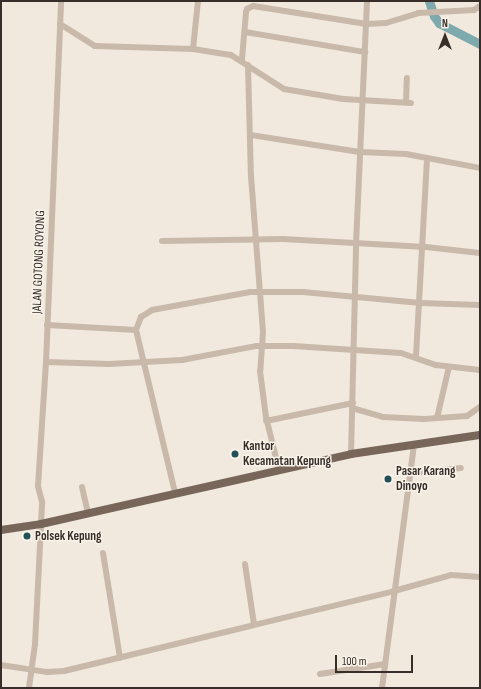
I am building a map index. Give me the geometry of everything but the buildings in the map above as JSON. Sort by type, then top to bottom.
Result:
[{"type":"main road","points":[[1,530],[41,524],[351,454],[480,435]]},
{"type":"street","name":"JALAN GOTONG ROYONG","points":[[29,688],[33,670],[41,524],[42,502],[38,486],[46,362],[61,1]]},
{"type":"street","points":[[193,49],[198,1]]},
{"type":"street","points":[[351,454],[356,298],[356,244],[364,100],[367,1]]},
{"type":"street","points":[[242,59],[247,9],[253,6],[367,24],[386,23],[429,11],[474,10],[480,6]]},
{"type":"street","points":[[60,24],[95,46],[193,49],[223,52],[242,59],[248,65],[284,89],[364,100],[409,103],[407,78]]},
{"type":"street","points":[[245,32],[366,52]]},
{"type":"street","points":[[248,65],[251,176],[263,332],[260,371],[266,421],[279,470]]},
{"type":"street","points":[[251,135],[360,152],[416,156],[480,168]]},
{"type":"street","points":[[416,356],[427,159]]},
{"type":"street","points":[[162,241],[257,239],[423,246],[480,253]]},
{"type":"street","points":[[175,493],[142,363],[136,330],[141,317],[152,310],[260,291],[303,292],[420,303],[480,305]]},
{"type":"street","points":[[47,325],[136,330]]},
{"type":"street","points":[[46,362],[142,363],[182,360],[261,346],[354,350],[416,356],[449,367],[480,370]]},
{"type":"street","points":[[437,418],[449,367]]},
{"type":"street","points":[[266,421],[352,406],[383,417],[437,418],[467,416],[480,407]]},
{"type":"street","points":[[382,688],[414,444]]},
{"type":"street","points":[[411,473],[461,468]]},
{"type":"street","points":[[82,487],[88,513]]},
{"type":"street","points":[[103,553],[120,658]]},
{"type":"street","points":[[245,564],[254,624]]},
{"type":"street","points":[[1,665],[33,670],[64,671],[395,591],[451,575],[480,577]]},
{"type":"street","points":[[320,674],[385,664]]},
{"type":"waterway","points":[[429,1],[434,16],[439,23],[480,44]]},
{"type":"place","name":"Kantor Kecamatan Kepung","points":[[235,454]]},
{"type":"place","name":"Pasar Karang Dinoyo","points":[[388,479]]},
{"type":"place","name":"Polsek Kepung","points":[[27,536]]}]
